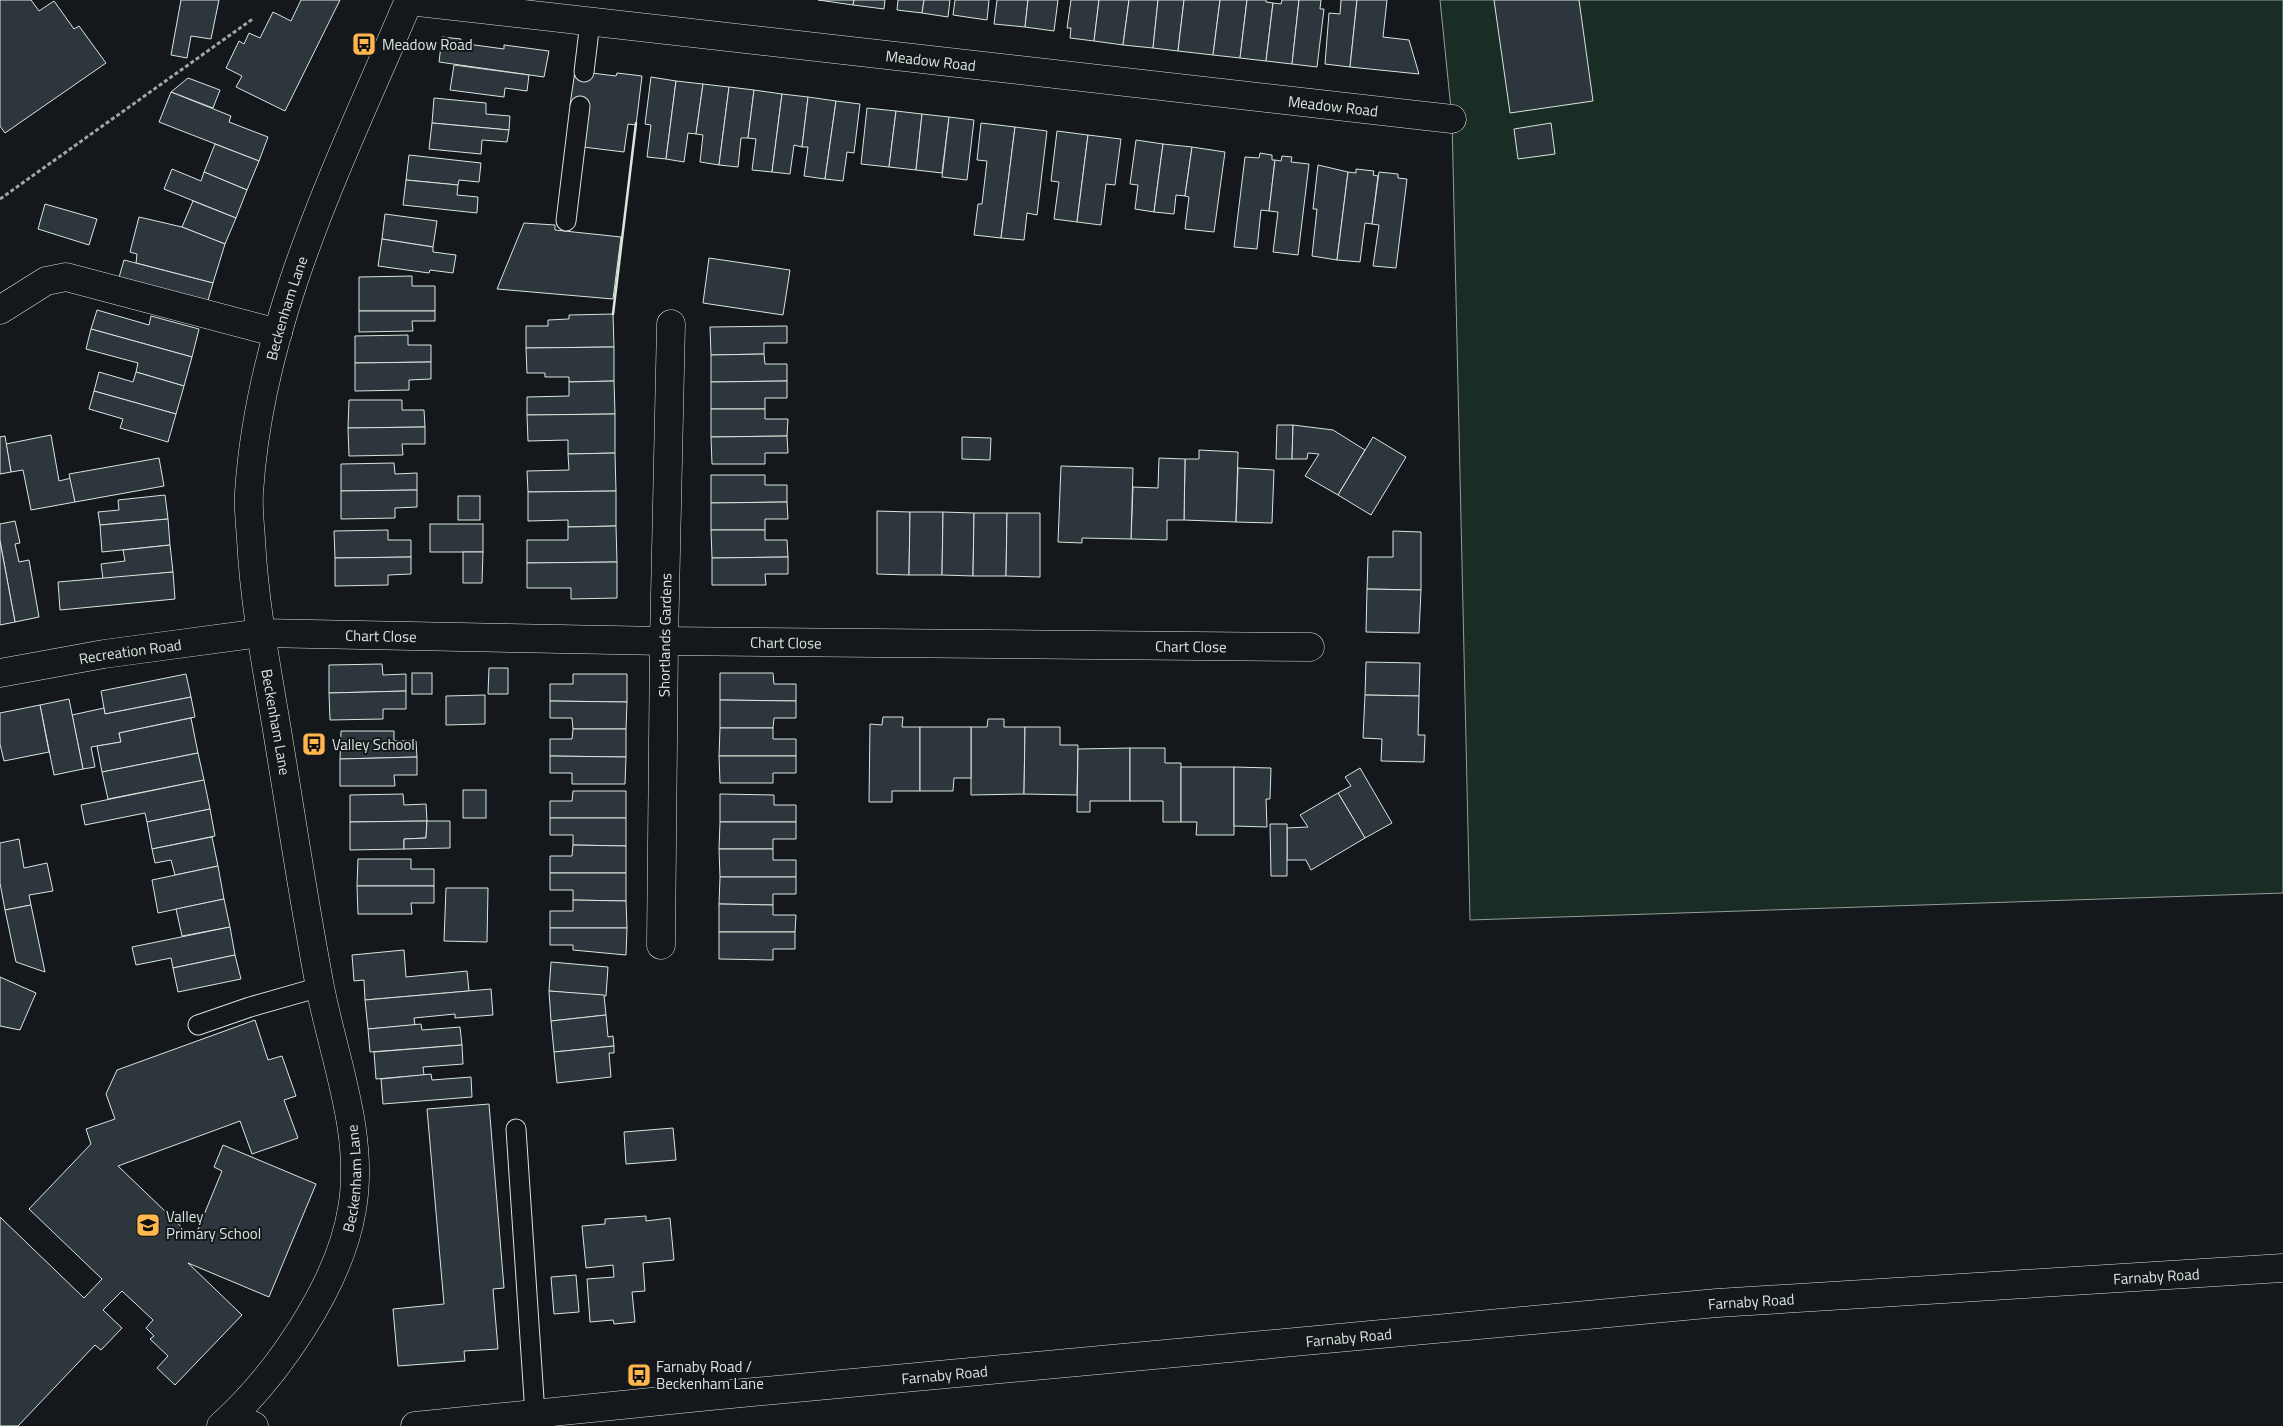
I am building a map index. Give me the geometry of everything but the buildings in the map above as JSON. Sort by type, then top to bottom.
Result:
[{"type":"street","name":"Meadow Road","points":[[409,0],[1452,119]]},
{"type":"street","name":"Beckenham Lane","points":[[236,1423],[254,1394],[287,1350],[314,1306],[340,1256],[352,1212],[356,1172],[351,1124],[320,987],[261,633],[252,556],[249,496],[256,433],[278,333],[304,247],[409,0]]},
{"type":"street","points":[[0,310],[46,281],[66,278],[278,333]]},
{"type":"street","name":"Shortlands Gardens","points":[[661,945],[664,641],[671,324]]},
{"type":"street","name":"Chart Close","points":[[261,633],[664,641],[1310,647]]},
{"type":"street","name":"Recreation Road","points":[[0,673],[104,654],[261,633]]},
{"type":"street","name":"Farnaby Road","points":[[415,1426],[1716,1303],[2283,1268]]},
{"type":"lane","points":[[584,72],[590,22]]},
{"type":"lane","points":[[566,222],[580,106]]},
{"type":"lane","points":[[198,1025],[250,1006],[320,987]]},
{"type":"lane","points":[[516,1129],[534,1414]]},
{"type":"path","points":[[0,199],[254,18]]},
{"type":"green space","points":[[1440,0],[2283,0],[2283,893],[1470,920],[1452,119]]},
{"type":"wall","points":[[613,314],[636,123]]},
{"type":"place","name":"Meadow Road","points":[[364,44]]},
{"type":"place","name":"Valley School","points":[[314,744]]},
{"type":"place","name":"Valley Primary School","points":[[148,1225]]},
{"type":"place","name":"Farnaby Road / Beckenham Lane","points":[[639,1375]]}]
